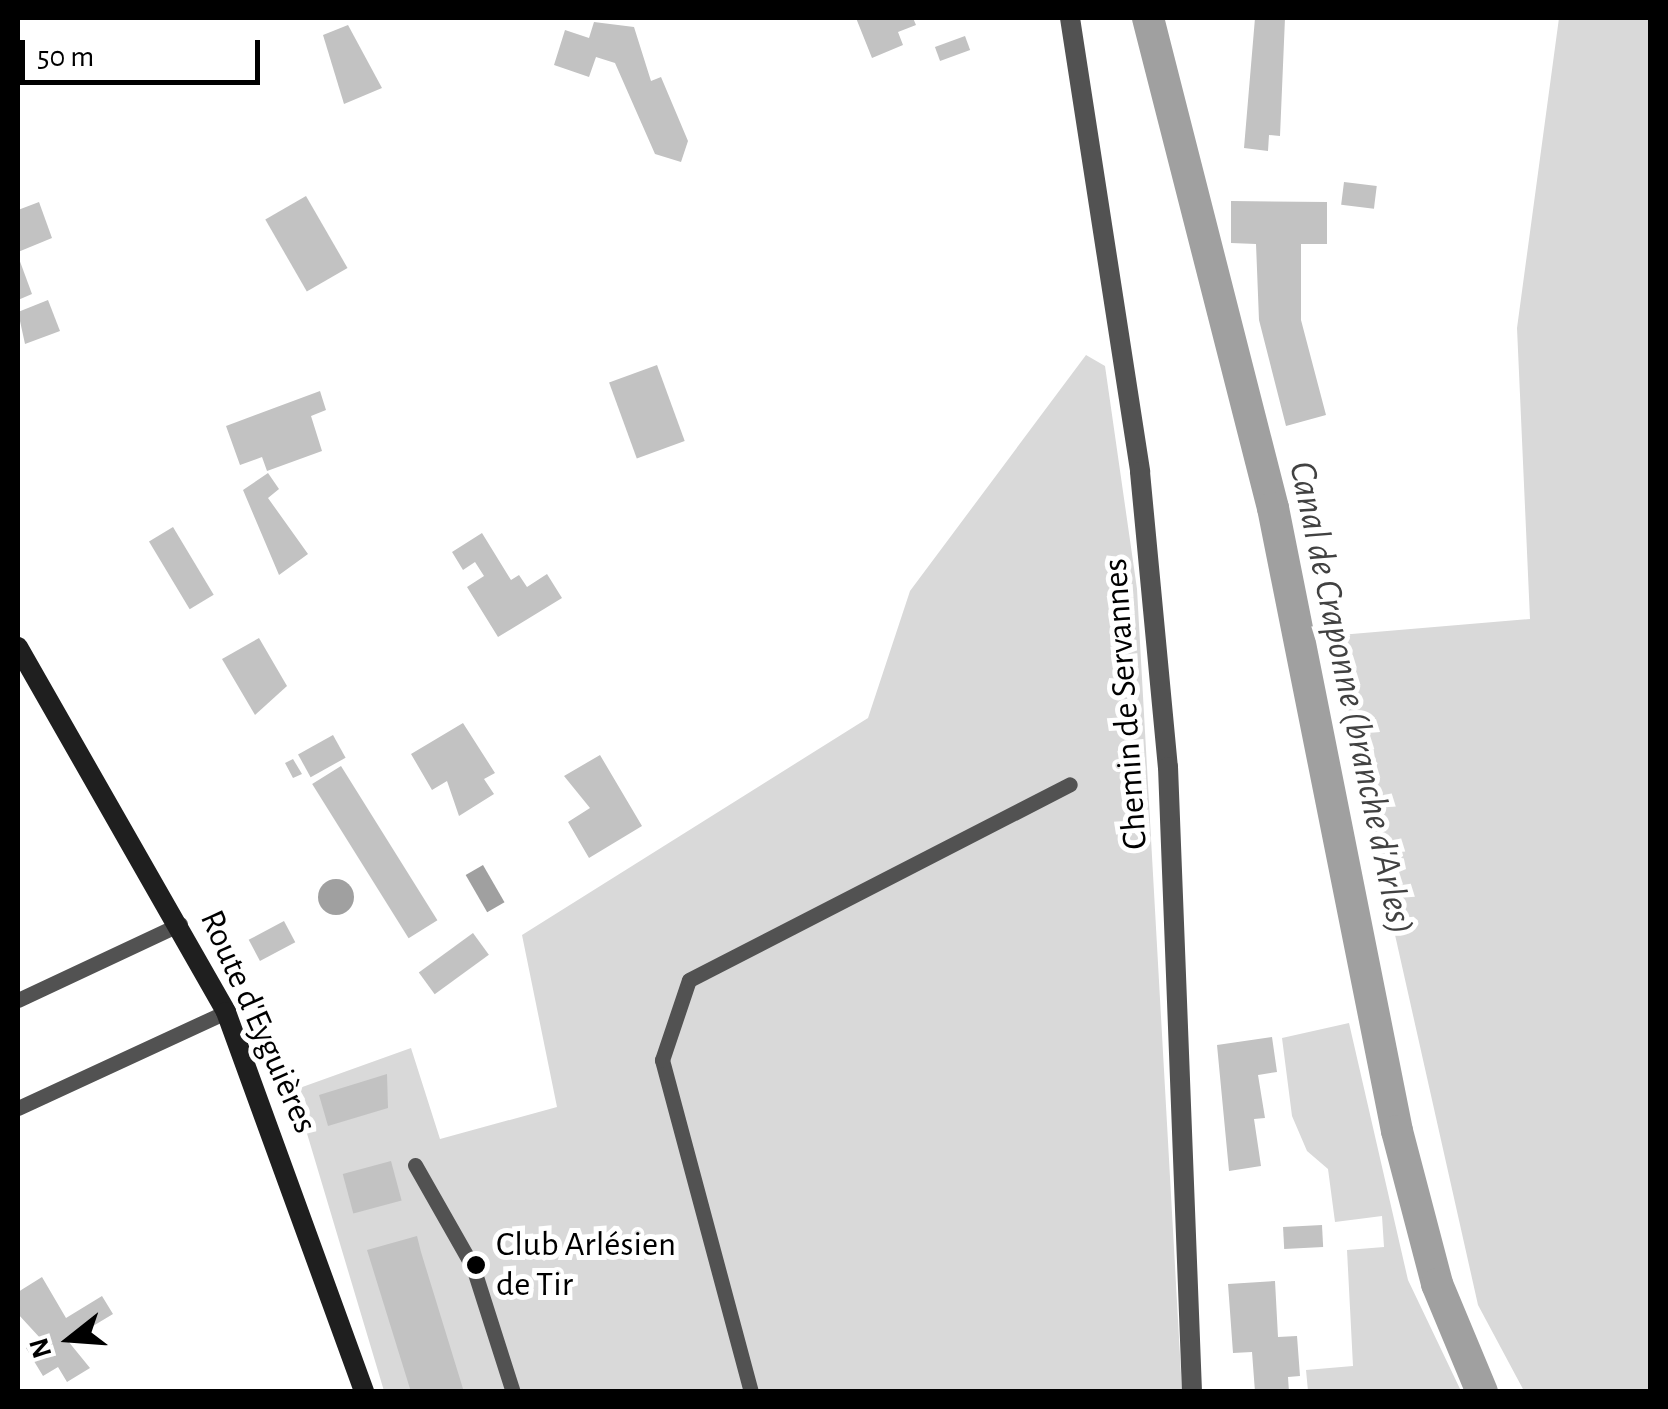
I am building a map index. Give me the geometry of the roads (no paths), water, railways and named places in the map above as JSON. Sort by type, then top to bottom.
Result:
[{"type":"main road","name":"Route d'Eyguières","points":[[18,647],[180,924],[226,1012],[364,1392]]},
{"type":"street","name":"Chemin de Servannes","points":[[1070,18],[1140,472],[1166,748],[1192,1392]]},
{"type":"lane","points":[[750,1392],[662,1060],[689,980],[1070,784]]},
{"type":"lane","points":[[18,1000],[180,924]]},
{"type":"lane","points":[[18,1108],[226,1012]]},
{"type":"lane","points":[[415,1166],[472,1267],[513,1392]]},
{"type":"waterway","name":"Canal de Craponne (branche d'Arles)","points":[[1148,18],[1273,508],[1397,1131],[1437,1284],[1482,1392]]},
{"type":"place","name":"Club Arlésien de Tir","points":[[476,1265]]}]
